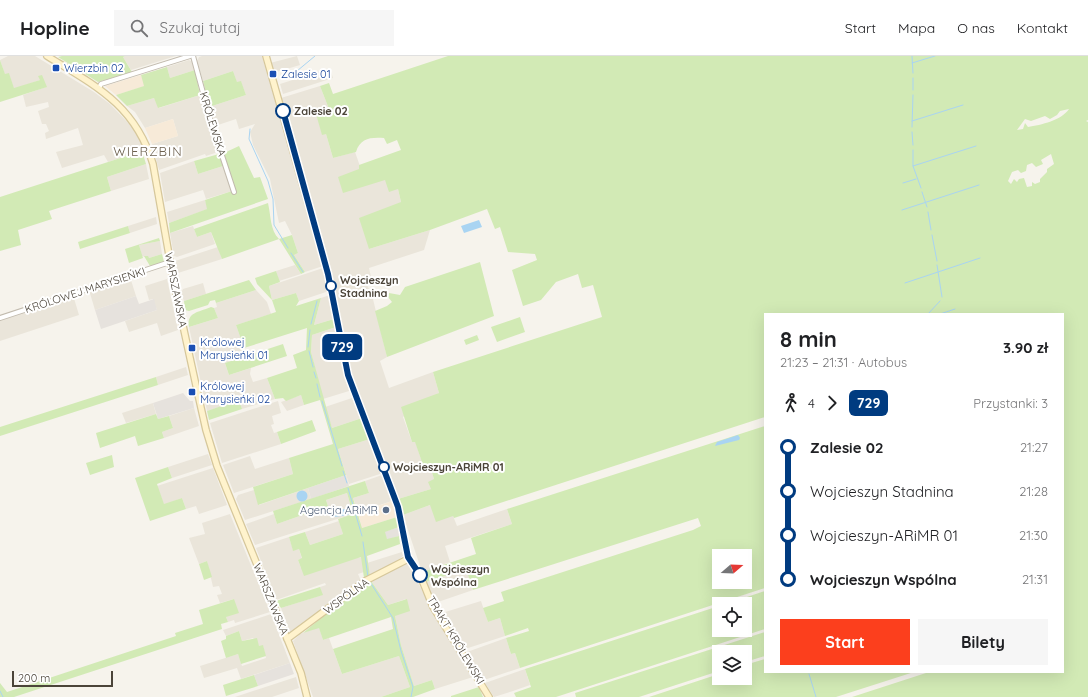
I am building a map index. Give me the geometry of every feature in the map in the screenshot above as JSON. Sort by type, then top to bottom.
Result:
[{"type":"street","name":"WARSZAWSKA","points":[[47,56],[99,88],[121,106],[136,125],[148,149],[154,168],[170,262],[211,448],[301,673],[307,697]]},
{"type":"street","points":[[99,88],[101,84],[190,56]]},
{"type":"street","name":"KRÓLEWSKA","points":[[193,56],[211,122],[234,192]]},
{"type":"street","name":"TRAKT KRÓLEWSKI","points":[[266,56],[328,274],[348,375],[398,507],[408,559],[420,575],[433,607],[489,697]]},
{"type":"street","name":"KRÓLOWEJ MARYSIEŃKI","points":[[0,318],[170,262]]},
{"type":"street","name":"WSPÓLNA","points":[[287,639],[365,580],[408,559]]},
{"type":"shaded area","points":[[8,56],[35,56],[94,92],[110,104],[133,128],[141,142],[142,151],[108,162],[104,155],[62,168],[56,152],[83,145],[78,128],[46,139],[45,133],[49,131],[46,124],[42,124],[38,111],[49,107],[48,102],[26,107],[23,95],[46,87],[40,80],[14,89],[9,74],[5,75],[0,60]]},
{"type":"shaded area","points":[[176,56],[131,70],[123,57]]},
{"type":"shaded area","points":[[262,56],[323,266],[305,272],[294,255],[298,253],[292,235],[285,221],[279,223],[270,179],[253,145],[250,132],[255,124],[239,129],[236,119],[215,126],[209,107],[246,95],[241,82],[237,83],[233,71],[203,81],[197,61],[199,57]]},
{"type":"shaded area","points":[[297,56],[300,65],[273,73],[270,63]]},
{"type":"shaded area","points":[[189,60],[193,62],[195,70],[170,78],[167,67]]},
{"type":"shaded area","points":[[330,68],[333,78],[283,94],[280,84]]},
{"type":"shaded area","points":[[141,75],[145,86],[116,95],[105,86]]},
{"type":"shaded area","points":[[320,86],[329,109],[316,114],[326,134],[333,158],[355,152],[361,169],[385,180],[398,189],[401,202],[369,249],[430,230],[424,250],[369,268],[372,281],[366,283],[372,295],[387,357],[380,361],[389,388],[433,372],[439,393],[403,417],[412,442],[415,441],[424,468],[430,466],[434,479],[431,489],[398,499],[350,371],[332,280],[281,98]]},
{"type":"shaded area","points":[[200,95],[209,129],[218,152],[206,156],[205,154],[159,170],[152,144],[178,136],[173,119],[145,128],[135,112],[127,106],[154,98],[159,108]]},
{"type":"shaded area","points":[[173,119],[178,136],[152,144],[145,128]]},
{"type":"shaded area","points":[[194,161],[198,174],[223,166],[232,191],[206,199],[203,190],[165,202],[160,173]]},
{"type":"shaded area","points":[[146,164],[149,179],[111,191],[107,177]]},
{"type":"shaded area","points":[[205,200],[208,209],[169,223],[167,212]]},
{"type":"shaded area","points":[[156,217],[157,224],[130,233],[128,226]]},
{"type":"shaded area","points":[[193,226],[197,237],[211,232],[215,244],[177,257],[174,256],[170,233]]},
{"type":"shaded area","points":[[160,241],[162,254],[149,258],[142,256],[139,245]]},
{"type":"shaded area","points":[[218,247],[222,259],[178,273],[175,261]]},
{"type":"shaded area","points":[[295,265],[301,274],[279,281],[276,271]]},
{"type":"shaded area","points":[[323,268],[328,289],[326,292],[299,301],[296,293],[272,300],[269,286]]},
{"type":"shaded area","points":[[130,277],[136,296],[95,310],[89,290]]},
{"type":"shaded area","points":[[167,279],[178,330],[161,336],[157,323],[129,332],[125,321],[157,310],[153,299],[149,300],[145,286]]},
{"type":"shaded area","points":[[203,283],[206,294],[184,301],[181,293],[183,289]]},
{"type":"shaded area","points":[[256,290],[267,302],[271,314],[236,325],[247,356],[225,363],[229,375],[251,368],[250,374],[253,382],[267,378],[275,399],[242,409],[239,401],[207,411],[189,327],[218,318],[214,308],[217,307],[216,303]]},
{"type":"shaded area","points":[[73,295],[79,315],[0,341],[0,320]]},
{"type":"shaded area","points":[[330,295],[334,319],[314,325],[321,298]]},
{"type":"shaded area","points":[[136,296],[139,304],[154,299],[157,310],[101,329],[95,310]]},
{"type":"shaded area","points":[[336,327],[349,391],[323,399],[311,352],[312,335]]},
{"type":"shaded area","points":[[186,367],[188,375],[158,385],[156,377]]},
{"type":"shaded area","points":[[183,393],[190,401],[193,401],[194,408],[158,419],[153,403]]},
{"type":"shaded area","points":[[301,395],[304,405],[287,411],[281,402]]},
{"type":"shaded area","points":[[352,398],[355,405],[357,404],[362,418],[332,428],[325,407]]},
{"type":"shaded area","points":[[278,401],[281,413],[272,416],[274,424],[271,425],[274,433],[277,432],[281,444],[222,463],[210,423]]},
{"type":"shaded area","points":[[153,403],[156,414],[126,423],[122,413]]},
{"type":"shaded area","points":[[194,408],[199,426],[164,438],[162,432],[173,428],[169,416]]},
{"type":"shaded area","points":[[370,439],[383,473],[349,484],[338,449]]},
{"type":"shaded area","points":[[208,454],[212,465],[172,478],[168,467]]},
{"type":"shaded area","points":[[250,456],[255,469],[289,458],[293,474],[234,493],[223,465]]},
{"type":"shaded area","points":[[213,468],[227,505],[199,514],[196,506],[186,509],[182,498],[164,505],[157,486]]},
{"type":"shaded area","points":[[346,475],[349,486],[311,499],[308,488]]},
{"type":"shaded area","points":[[382,475],[392,501],[358,512],[353,498],[369,493],[365,481]]},
{"type":"shaded area","points":[[308,488],[311,499],[245,520],[236,499],[238,495],[254,490],[259,505]]},
{"type":"shaded area","points":[[347,493],[353,514],[255,545],[246,524],[274,514],[277,524],[328,506],[326,500]]},
{"type":"shaded area","points":[[392,501],[397,517],[362,528],[358,513]]},
{"type":"shaded area","points":[[430,505],[453,516],[457,526],[507,509],[512,524],[445,546],[450,562],[422,572],[403,515]]},
{"type":"shaded area","points":[[230,514],[270,612],[235,623],[234,620],[228,622],[226,617],[234,599],[220,603],[217,595],[222,594],[219,586],[213,587],[207,561],[199,564],[189,538],[205,534],[202,523]]},
{"type":"shaded area","points":[[339,521],[343,534],[310,545],[305,532]]},
{"type":"shaded area","points":[[399,527],[399,536],[387,540],[384,532]]},
{"type":"shaded area","points":[[289,537],[293,550],[299,549],[302,559],[298,560],[301,568],[362,557],[364,572],[358,574],[361,581],[349,587],[291,634],[281,608],[322,595],[320,587],[326,585],[325,583],[276,600],[256,548]]},
{"type":"shaded area","points":[[402,552],[403,556],[396,562],[370,576],[367,563]]},
{"type":"shaded area","points":[[408,562],[429,605],[459,651],[473,677],[435,689],[432,680],[414,686],[401,645],[395,616],[406,599],[388,605],[371,581]]},
{"type":"shaded area","points":[[466,569],[473,590],[435,603],[426,582]]},
{"type":"shaded area","points":[[481,601],[488,622],[500,618],[505,636],[465,649],[442,613]]},
{"type":"shaded area","points":[[271,614],[290,663],[241,679],[237,668],[204,678],[200,666],[238,654],[242,666],[266,658],[263,646],[259,646],[253,638],[242,641],[239,631],[226,636],[223,630]]},
{"type":"shaded area","points":[[319,627],[323,640],[329,638],[342,674],[399,656],[410,687],[381,697],[313,697],[293,641],[300,634]]},
{"type":"shaded area","points":[[506,638],[511,654],[515,653],[520,668],[484,680],[467,652]]},
{"type":"shaded area","points":[[290,663],[294,674],[258,686],[254,675]]},
{"type":"shaded area","points":[[525,669],[530,685],[513,691],[494,697],[485,683]]},
{"type":"shaded area","points":[[296,677],[299,688],[272,697],[235,697]]},
{"type":"green space","points":[[125,56],[123,57],[132,72],[98,82],[58,57]]},
{"type":"green space","points":[[448,56],[1088,56],[1088,120],[1086,121],[1088,122],[1088,697],[852,697],[926,673],[1064,673],[1064,313],[764,313],[764,417],[454,518],[453,516],[436,522],[430,505],[403,515],[398,499],[431,489],[428,482],[434,479],[430,466],[424,468],[415,442],[412,442],[401,407],[439,393],[433,372],[602,317],[593,285],[582,288],[578,274],[556,282],[541,300],[523,306],[512,270],[537,260],[535,254],[508,252],[500,227],[495,229],[487,209],[430,230],[369,249],[359,218],[401,202],[398,189],[389,192],[385,180],[343,193],[338,177],[359,169],[359,165],[401,150],[397,140],[387,144],[384,138],[370,138],[360,144],[356,152],[333,158],[326,134],[322,135],[316,114],[329,109],[320,86],[329,83],[333,94]],"holes":[[[1069,109],[1066,113],[1056,119],[1039,125],[1028,127],[1025,123],[1023,129],[1017,130],[1025,119],[1031,121],[1045,116],[1050,119],[1057,115],[1060,111]],[[1051,154],[1054,164],[1047,169],[1047,172],[1040,179],[1040,182],[1035,184],[1032,182],[1032,186],[1027,187],[1024,178],[1019,179],[1017,182],[1014,179],[1011,184],[1008,181],[1012,172],[1018,170],[1021,173],[1026,171],[1027,165],[1032,163],[1036,167],[1043,164],[1041,160]]]},
{"type":"green space","points":[[0,60],[5,74],[9,73],[14,88],[40,80],[38,76],[42,75],[47,87],[0,102]]},
{"type":"green space","points":[[167,67],[170,78],[195,70],[200,95],[158,108],[154,98],[127,106],[116,95],[144,86],[141,75]]},
{"type":"green space","points":[[233,71],[237,82],[241,81],[246,95],[209,107],[203,81]]},
{"type":"green space","points":[[239,146],[254,178],[260,177],[268,199],[170,233],[169,223],[207,209],[205,200],[232,191],[235,193],[224,153]]},
{"type":"green space","points":[[142,151],[146,164],[107,177],[111,191],[49,211],[52,219],[18,230],[21,245],[0,251],[0,197]]},
{"type":"green space","points":[[219,154],[223,166],[198,174],[194,161]]},
{"type":"green space","points":[[268,203],[272,227],[279,239],[222,259],[211,232],[197,237],[194,229]]},
{"type":"green space","points":[[128,226],[130,233],[80,249],[78,242]]},
{"type":"green space","points":[[292,235],[298,253],[294,255],[305,272],[301,274],[279,239]]},
{"type":"green space","points":[[159,238],[160,241],[139,245],[143,258],[129,263],[125,249]]},
{"type":"green space","points":[[162,254],[164,262],[150,266],[144,256],[148,256],[149,258]]},
{"type":"green space","points":[[480,262],[494,316],[387,357],[375,311],[392,302],[388,297],[389,293],[400,295],[405,287]]},
{"type":"green space","points":[[276,271],[280,282],[269,286],[272,300],[257,284],[255,278]]},
{"type":"green space","points":[[249,280],[256,290],[216,303],[215,300],[210,301],[208,305],[189,311],[185,310],[184,301]]},
{"type":"green space","points":[[296,293],[299,301],[296,306],[321,298],[314,325],[334,319],[336,327],[312,335],[311,352],[332,428],[362,418],[370,439],[338,449],[346,475],[258,505],[253,487],[293,474],[289,458],[333,444],[320,400],[304,405],[301,395],[286,401],[283,398],[275,399],[267,378],[297,368],[293,355],[306,350],[307,328],[244,348],[236,325],[276,312],[272,300]]},
{"type":"green space","points":[[211,307],[214,308],[218,318],[189,327],[190,318],[192,315]]},
{"type":"green space","points":[[520,317],[525,332],[497,342],[491,327]]},
{"type":"green space","points":[[477,335],[479,340],[466,345],[464,340]]},
{"type":"green space","points":[[283,344],[287,356],[229,375],[225,363]]},
{"type":"green space","points":[[156,377],[158,385],[0,436],[0,427]]},
{"type":"green space","points":[[239,400],[242,409],[209,420],[207,411]]},
{"type":"green space","points":[[156,414],[158,419],[169,416],[173,428],[162,432],[164,438],[138,446],[135,436],[100,448],[96,433]]},
{"type":"green space","points":[[312,420],[316,431],[281,444],[277,432]]},
{"type":"green space","points":[[764,426],[764,588],[737,597],[712,597],[712,605],[520,668],[515,653],[511,654],[506,638],[529,631],[528,628],[505,636],[500,618],[488,622],[483,608],[504,601],[501,592],[693,530],[701,526],[698,518],[473,590],[466,569],[426,582],[422,572],[476,554],[471,538],[512,524],[507,509]]},
{"type":"green space","points":[[112,455],[114,467],[90,475],[86,463]]},
{"type":"green space","points":[[168,467],[172,478],[157,484],[164,504],[182,498],[186,509],[150,521],[135,478]]},
{"type":"green space","points":[[365,481],[369,493],[353,498],[362,528],[397,517],[399,527],[385,532],[387,539],[399,536],[400,544],[367,556],[370,576],[364,578],[361,557],[304,576],[298,560],[302,558],[299,549],[293,551],[289,537],[305,532],[310,545],[343,534],[338,519],[353,514],[347,493],[326,500],[328,506],[277,524],[273,511]]},
{"type":"green space","points":[[207,561],[212,577],[204,580],[199,564]]},
{"type":"green space","points":[[371,581],[388,605],[407,599],[410,611],[395,616],[401,645],[414,686],[432,680],[435,689],[413,697],[381,697],[410,687],[399,656],[342,674],[333,649],[393,629],[391,617],[323,640],[319,628],[303,633],[356,589]]},
{"type":"green space","points":[[320,587],[323,595],[281,608],[276,601]]},
{"type":"green space","points":[[764,591],[764,629],[752,633],[752,597],[747,597]]},
{"type":"green space","points":[[234,599],[239,613],[226,617],[228,622],[221,624],[222,629],[14,697],[0,697],[0,683],[7,692],[176,636],[175,633],[203,624],[199,610]]},
{"type":"green space","points":[[712,608],[712,637],[740,637],[556,697],[516,697],[514,693],[531,687],[525,669]]},
{"type":"green space","points":[[239,631],[242,641],[257,638],[259,646],[263,645],[266,656],[241,664],[238,654],[226,658],[221,641],[226,639],[226,636]]},
{"type":"green space","points":[[764,632],[764,656],[752,660],[752,645],[725,645]]},
{"type":"green space","points":[[712,649],[712,673],[639,697],[576,697],[575,693]]},
{"type":"green space","points":[[764,659],[764,673],[911,673],[836,697],[649,697],[712,676],[712,685],[752,685],[752,663]]},
{"type":"green space","points":[[254,675],[258,686],[226,696],[223,685]]},
{"type":"green space","points":[[479,687],[483,697],[451,697],[451,696]]},
{"type":"water","points":[[479,220],[482,227],[464,233],[461,226]]},
{"type":"water","points":[[738,435],[740,438],[739,440],[715,446],[717,442]]},
{"type":"water","points":[[302,490],[306,492],[308,496],[306,500],[302,502],[298,500],[296,496],[298,492]]},
{"type":"water","points":[[348,508],[350,512],[348,515],[334,517],[334,512]]},
{"type":"waterway","points":[[291,76],[315,56]]},
{"type":"waterway","points":[[912,56],[913,73]]},
{"type":"waterway","points":[[912,63],[935,56]]},
{"type":"waterway","points":[[913,78],[913,90]]},
{"type":"waterway","points":[[912,127],[913,95]]},
{"type":"waterway","points":[[912,121],[963,105]]},
{"type":"waterway","points":[[250,129],[249,139],[268,181],[273,199],[274,225],[288,248]]},
{"type":"waterway","points":[[912,132],[913,145]]},
{"type":"waterway","points":[[913,166],[976,146]]},
{"type":"waterway","points":[[913,150],[913,166],[921,188]]},
{"type":"waterway","points":[[903,183],[916,179]]},
{"type":"waterway","points":[[902,210],[979,185]]},
{"type":"waterway","points":[[922,192],[927,207]]},
{"type":"waterway","points":[[928,212],[931,230]]},
{"type":"waterway","points":[[932,235],[937,261]]},
{"type":"waterway","points":[[291,253],[303,272]]},
{"type":"waterway","points":[[905,283],[980,258]]},
{"type":"waterway","points":[[937,265],[942,297]]},
{"type":"waterway","points":[[311,324],[317,301]]},
{"type":"waterway","points":[[929,313],[940,301]]},
{"type":"waterway","points":[[943,313],[955,309]]},
{"type":"waterway","points":[[308,347],[310,330]]},
{"type":"waterway","points":[[309,351],[313,367]]},
{"type":"waterway","points":[[314,372],[316,378]]},
{"type":"waterway","points":[[317,384],[320,397]]},
{"type":"waterway","points":[[322,401],[342,466]]},
{"type":"waterway","points":[[343,471],[347,483]]},
{"type":"waterway","points":[[348,488],[362,536]]},
{"type":"waterway","points":[[363,542],[368,577]]},
{"type":"waterway","points":[[370,582],[393,618],[401,651],[413,687],[411,697]]},
{"type":"waterway","points":[[809,674],[816,697]]},
{"type":"waterway","points":[[0,691],[3,697]]},
{"type":"bus line","name":"729","points":[[283,111],[328,274],[348,375],[398,507],[408,559],[420,575]]},
{"type":"place","name":"Wierzbin 02","points":[[56,68]]},
{"type":"place","name":"Zalesie 01","points":[[273,74]]},
{"type":"place","name":"Zalesie 02","points":[[283,111]]},
{"type":"place","name":"Wojcieszyn Stadnina","points":[[331,286]]},
{"type":"place","name":"Królowej Marysieńki 01","points":[[192,348]]},
{"type":"place","name":"Królowej Marysieńki 02","points":[[192,392]]},
{"type":"place","name":"Wojcieszyn-ARiMR 01","points":[[384,467]]},
{"type":"place","name":"Agencja ARiMR","points":[[386,510]]},
{"type":"place","name":"Wojcieszyn Wspólna","points":[[420,575]]},
{"type":"district","name":"WIERZBIN","points":[[148,151]]}]
